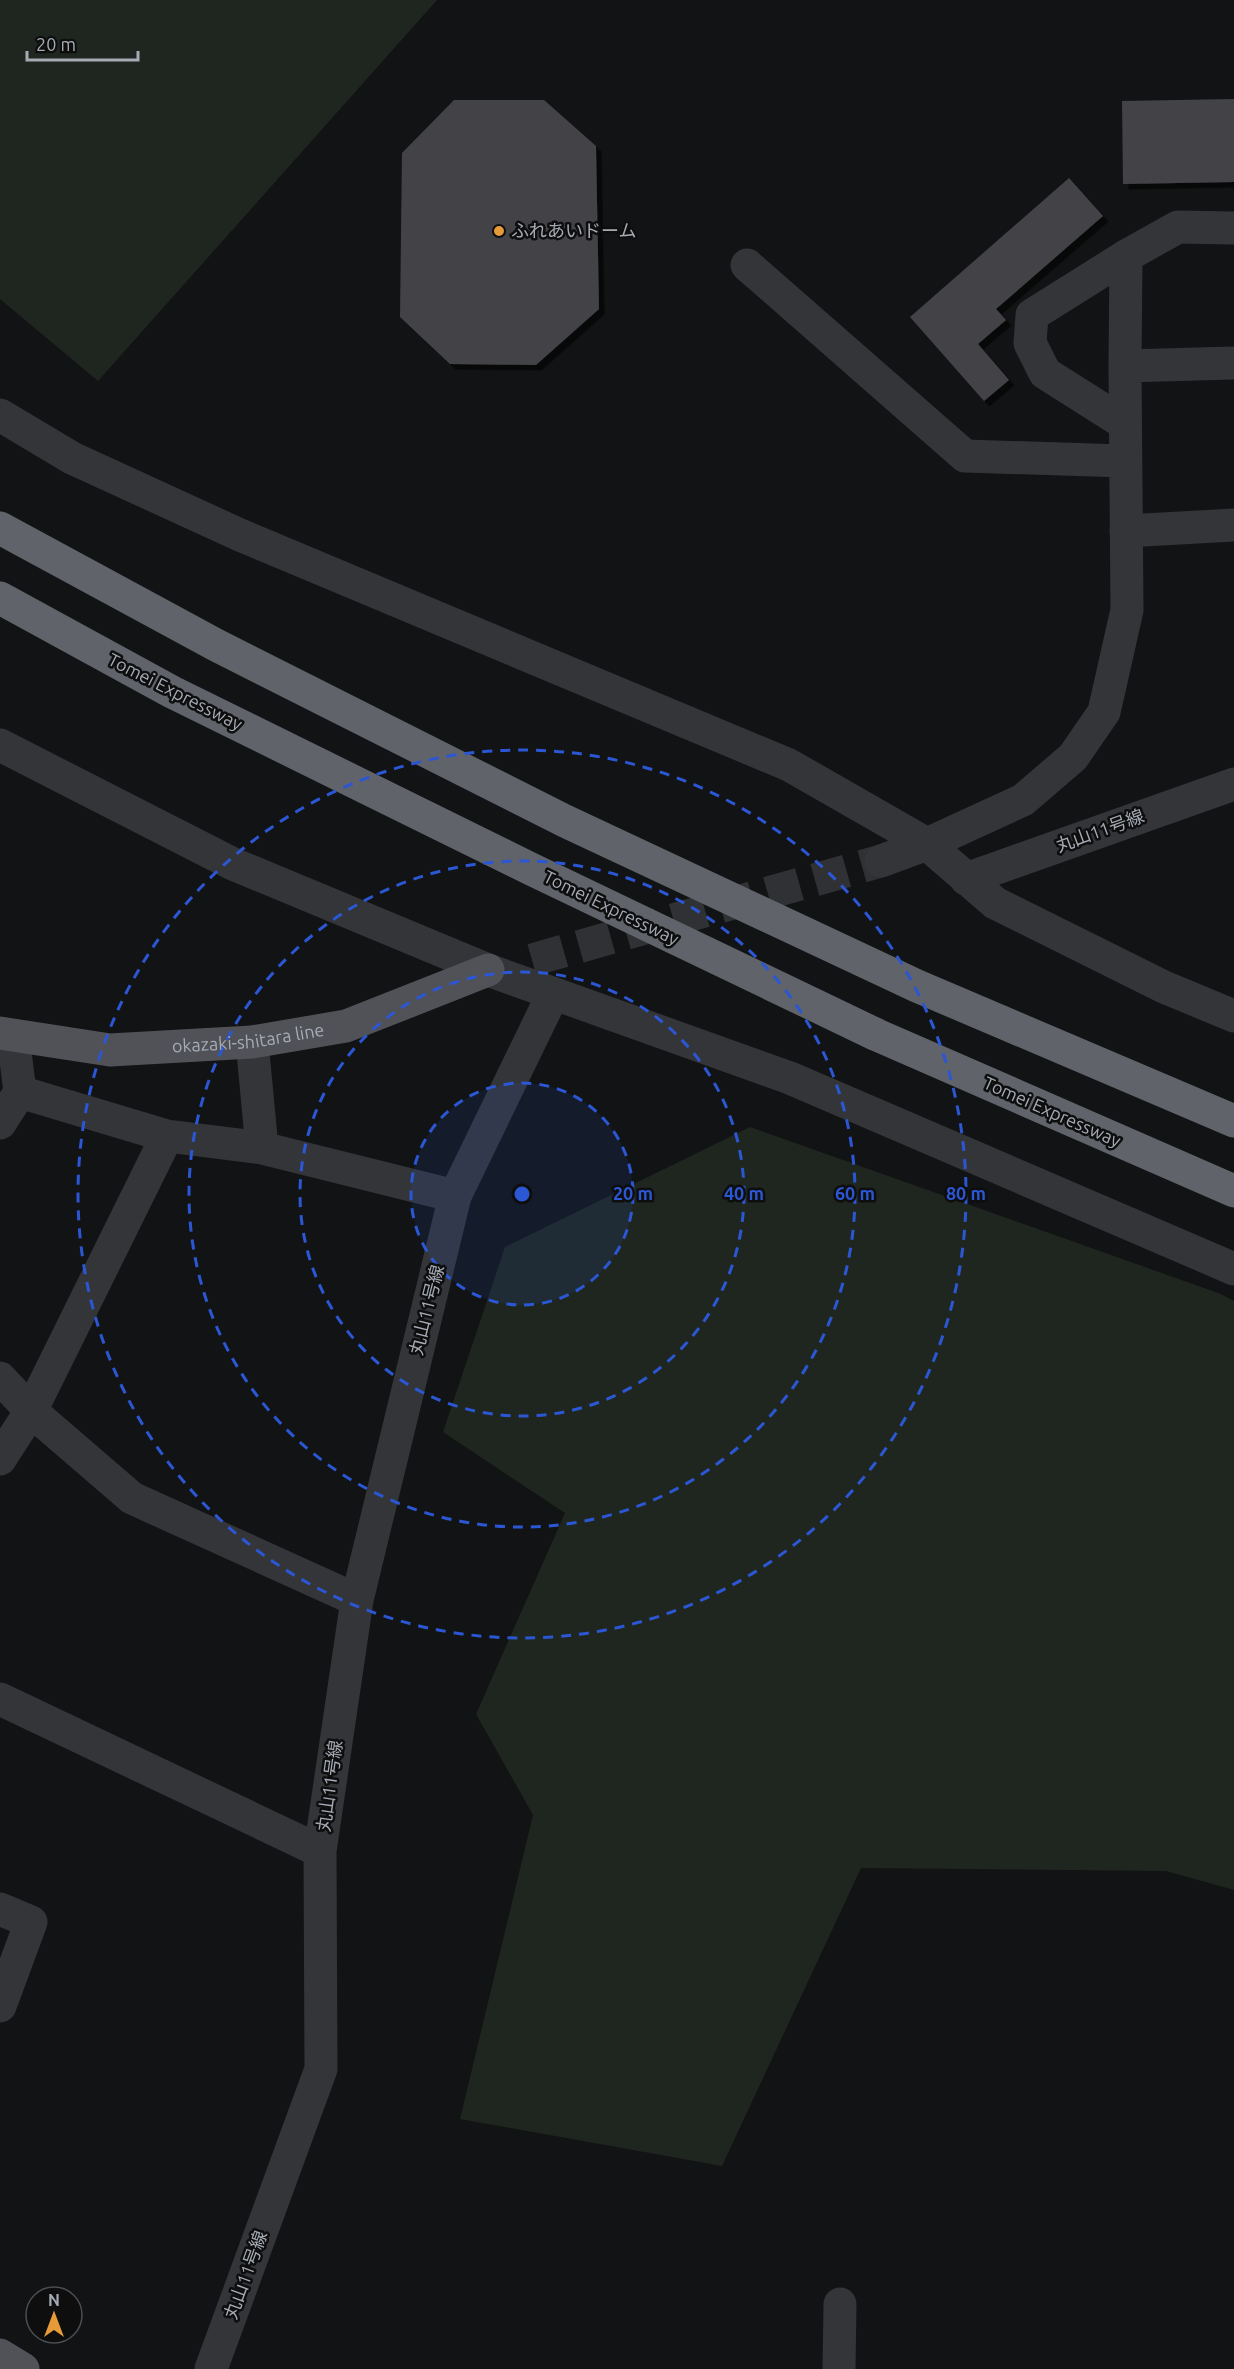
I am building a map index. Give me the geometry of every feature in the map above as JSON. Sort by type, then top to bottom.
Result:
[{"type":"highway","points":[[0,528],[216,645],[565,821],[917,986],[1234,1121]]},
{"type":"highway","name":"Tomei Expressway","points":[[0,598],[172,692],[542,875],[876,1035],[1234,1191]]},
{"type":"main road","name":"okazaki-shitara line","points":[[7,1034],[110,1050],[252,1042],[346,1026],[488,970]]},
{"type":"main road","points":[[0,2355],[23,2369]]},
{"type":"street","points":[[1124,423],[1045,373],[1030,343],[1032,315],[1126,256],[1178,227],[1234,228]]},
{"type":"street","points":[[881,861],[927,844],[1023,800],[1073,757],[1104,712],[1127,610],[1124,461],[1126,256]]},
{"type":"street","points":[[747,265],[965,456],[1124,461]]},
{"type":"street","points":[[1125,366],[1234,363]]},
{"type":"street","points":[[0,415],[72,458],[240,535],[789,765],[927,844],[995,903],[1164,987],[1234,1016]]},
{"type":"street","points":[[1126,531],[1234,525]]},
{"type":"street","points":[[0,744],[233,864],[488,970],[790,1078],[1234,1269]]},
{"type":"street","name":"丸山11号線","points":[[966,879],[1234,784]]},
{"type":"street","points":[[488,970],[532,960]]},
{"type":"street","name":"丸山11号線","points":[[212,2369],[321,2069],[320,1851],[357,1600],[455,1196],[553,994]]},
{"type":"street","points":[[0,1123],[20,1092],[7,1034]]},
{"type":"street","points":[[252,1042],[262,1148]]},
{"type":"street","points":[[20,1092],[167,1136],[262,1148],[455,1196]]},
{"type":"street","points":[[0,1459],[31,1411],[167,1136]]},
{"type":"street","points":[[0,1378],[31,1411],[132,1498],[357,1600]]},
{"type":"street","points":[[0,1699],[320,1851]]},
{"type":"street","points":[[0,1909],[31,1922],[0,2006]]},
{"type":"street","points":[[839,2369],[840,2304]]},
{"type":"shaded area","points":[[0,0],[437,0],[98,381],[0,299]]},
{"type":"shaded area","points":[[750,1127],[1221,1294],[1234,1301],[1234,1890],[1166,1871],[861,1868],[722,2166],[460,2119],[533,1815],[476,1714],[565,1513],[443,1432],[505,1247]]},
{"type":"building","points":[[1234,99],[1234,182],[1123,184],[1122,101]]},
{"type":"building","name":"ふれあいドーム","points":[[454,100],[544,100],[596,146],[599,309],[536,365],[450,364],[400,317],[402,153]]},
{"type":"building","points":[[1069,178],[1103,216],[996,309],[1006,320],[978,344],[1009,380],[984,401],[910,317]]},
{"type":"tunnel","points":[[532,960],[881,861]]},
{"type":"place","name":"ふれあいドーム","points":[[499,231]]}]
